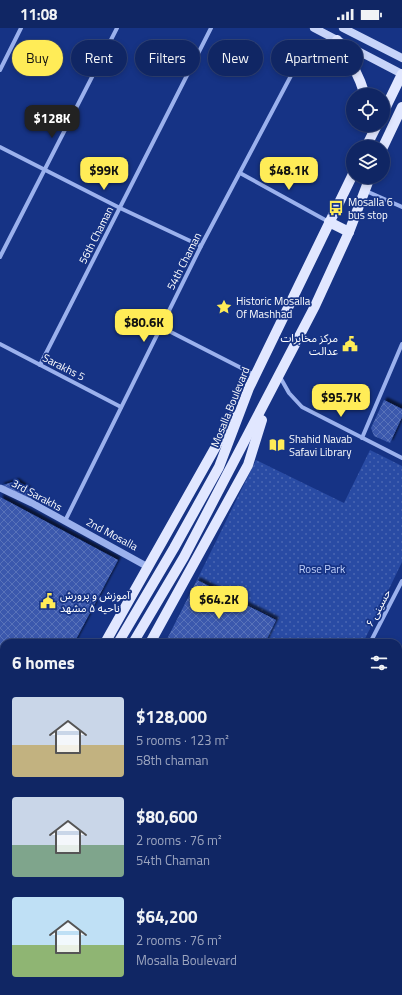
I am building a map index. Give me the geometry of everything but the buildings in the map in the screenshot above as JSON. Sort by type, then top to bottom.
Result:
[{"type":"main road","points":[[314,28],[337,40]]},
{"type":"main road","points":[[343,28],[402,58]]},
{"type":"main road","points":[[363,54],[402,74],[390,99]]},
{"type":"main road","points":[[358,76],[363,88]]},
{"type":"main road","points":[[387,140],[402,107]]},
{"type":"main road","name":"Mosalla Boulevard","points":[[120,639],[174,548],[219,467],[249,388],[348,184]]},
{"type":"main road","points":[[135,639],[184,556],[315,306],[349,232],[367,184]]},
{"type":"main road","points":[[330,222],[349,232]]},
{"type":"main road","points":[[107,639],[249,388]]},
{"type":"main road","points":[[152,639],[248,465],[268,398]]},
{"type":"street","points":[[0,70],[21,28]]},
{"type":"street","points":[[0,257],[117,28]]},
{"type":"street","name":"56th Chaman","points":[[40,365],[212,28]]},
{"type":"street","name":"54th Chaman","points":[[64,522],[201,246],[291,76]]},
{"type":"street","points":[[0,148],[120,208],[201,246]]},
{"type":"street","points":[[240,173],[330,222]]},
{"type":"street","points":[[364,190],[402,207]]},
{"type":"street","points":[[161,327],[255,376]]},
{"type":"street","name":"Sarakhs 5","points":[[0,344],[121,406]]},
{"type":"street","points":[[362,438],[402,344]]},
{"type":"street","points":[[279,376],[288,393],[302,407],[402,458]]},
{"type":"street","name":"3rd Sarakhs","points":[[0,488],[32,503],[64,522]]},
{"type":"street","name":"2nd Mosalla","points":[[64,522],[148,567]]},
{"type":"street","name":"حسینی ۶","points":[[372,639],[401,584]]},
{"type":"green space","name":"Rose Park","points":[[370,450],[402,466],[402,562],[365,639],[267,639],[276,619],[197,580],[256,460],[344,503]]},
{"type":"place","name":"Mosalla 6 bus stop","points":[[336,208]]},
{"type":"place","name":"Historic Mosalla Of Mashhad","points":[[224,307]]},
{"type":"place","name":"مرکز مخابرات عدالت","points":[[350,344]]},
{"type":"place","name":"Shahid Navab Safavi Library","points":[[277,445]]},
{"type":"place","name":"آموزش و پرورش ناحیه ۵ مشهد","points":[[48,601]]}]
